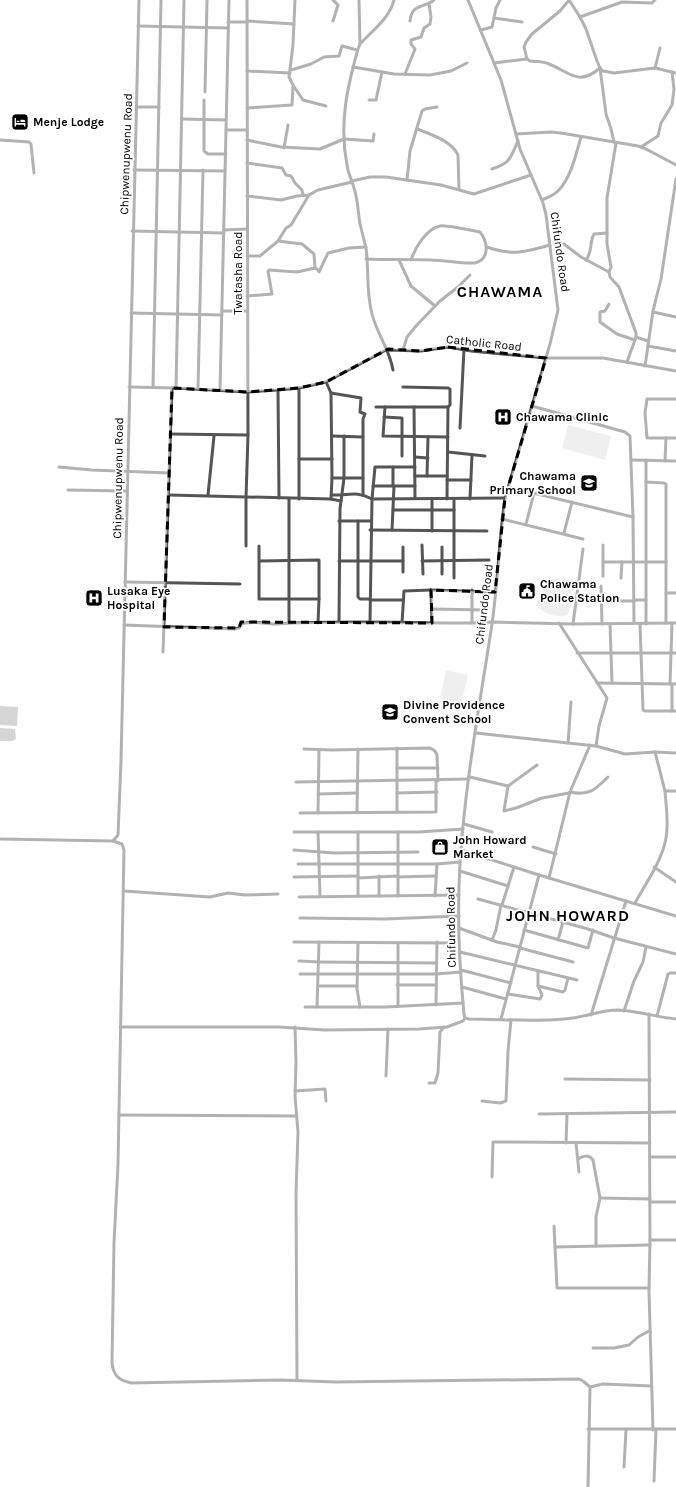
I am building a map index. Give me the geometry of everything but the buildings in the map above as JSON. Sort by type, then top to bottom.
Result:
[{"type":"street","name":"Chipwenupwenu Road","points":[[113,841],[118,835],[119,829],[138,0]]},
{"type":"street","points":[[153,387],[162,0]]},
{"type":"street","points":[[163,652],[170,434],[174,388],[184,0]]},
{"type":"street","points":[[205,92],[207,0]]},
{"type":"street","points":[[220,390],[229,0]]},
{"type":"street","name":"Twatasha Road","points":[[246,546],[248,435],[246,229],[247,0]]},
{"type":"street","points":[[295,0],[290,80],[303,100],[326,106]]},
{"type":"street","points":[[333,0],[338,4],[334,21]]},
{"type":"street","points":[[359,0],[360,44]]},
{"type":"street","points":[[393,370],[390,358],[372,314],[368,295],[366,247],[352,182],[347,167],[344,139],[344,104],[357,50],[360,44],[386,18],[394,0]]},
{"type":"street","points":[[410,21],[411,14],[414,10],[429,4],[434,0]]},
{"type":"street","name":"Chifundo Road","points":[[465,1018],[459,928],[460,862],[469,778],[496,592],[502,519],[505,498],[546,358],[558,310],[546,215],[542,200],[518,141],[501,80],[468,0]]},
{"type":"street","points":[[481,30],[491,28],[496,8],[500,0]]},
{"type":"street","points":[[528,59],[524,47],[526,42],[532,34],[560,11],[569,0],[586,29],[600,68],[606,114],[615,143],[607,198],[607,244],[611,266],[609,272],[610,278],[617,284],[633,326],[635,339],[627,362]]},
{"type":"street","points":[[580,17],[622,2],[652,2],[655,0]]},
{"type":"street","points":[[405,74],[415,49],[411,44],[411,40],[421,37],[424,28],[430,24],[431,17],[429,4]]},
{"type":"street","points":[[494,18],[522,22]]},
{"type":"street","points":[[228,22],[247,21],[294,24]]},
{"type":"street","points":[[138,26],[228,28]]},
{"type":"street","points":[[247,71],[290,71],[311,64],[322,57],[339,56],[342,46],[357,50]]},
{"type":"street","points":[[655,68],[660,48]]},
{"type":"street","points":[[494,63],[528,59],[530,61],[549,64],[569,74],[582,77],[589,76],[600,68]]},
{"type":"street","points":[[352,67],[382,72],[434,75],[451,71],[467,63]]},
{"type":"street","points":[[600,68],[608,73],[655,68],[674,73]]},
{"type":"street","points":[[641,147],[658,136],[661,123],[672,105],[674,73],[676,68]]},
{"type":"street","points":[[368,100],[376,100],[382,72]]},
{"type":"street","points":[[247,108],[286,104],[292,105],[294,86]]},
{"type":"street","points":[[204,100],[204,150],[208,154],[226,154]]},
{"type":"street","points":[[136,107],[159,108]]},
{"type":"street","points":[[407,180],[410,151],[423,110],[437,107]]},
{"type":"street","points":[[182,119],[226,120]]},
{"type":"street","points":[[284,148],[288,126]]},
{"type":"street","points":[[417,129],[436,136],[456,150],[458,155],[459,190]]},
{"type":"street","points":[[226,130],[247,130]]},
{"type":"street","points":[[516,134],[551,132],[641,147],[676,165]]},
{"type":"street","points":[[247,140],[284,148],[320,149],[344,139],[373,141],[374,134]]},
{"type":"street","points":[[542,200],[560,190],[572,168],[581,137]]},
{"type":"street","points":[[0,140],[30,143],[34,174]]},
{"type":"street","points":[[492,169],[508,162],[518,141]]},
{"type":"street","points":[[247,162],[282,168],[286,175],[292,176],[295,183],[302,190],[303,195]]},
{"type":"street","points":[[134,170],[225,171]]},
{"type":"street","points":[[198,389],[203,170]]},
{"type":"street","points":[[247,196],[278,200],[309,195],[318,190],[377,176],[441,185],[468,194],[480,193],[531,175]]},
{"type":"street","points":[[645,366],[653,312],[661,279],[676,179]]},
{"type":"street","points":[[247,256],[260,256],[278,241],[291,225],[309,195]]},
{"type":"street","points":[[366,259],[399,260],[410,260],[441,260],[475,263],[480,261],[486,251],[486,242],[480,232],[441,226],[425,235],[415,248],[410,260]]},
{"type":"street","points":[[132,231],[201,233],[246,229]]},
{"type":"street","points":[[586,260],[590,254],[591,240],[594,234],[607,232]]},
{"type":"street","points":[[278,241],[304,245],[314,254],[315,268],[319,272],[328,253],[349,248],[366,247]]},
{"type":"street","points":[[564,244],[586,260],[609,272]]},
{"type":"street","points":[[487,247],[511,253],[527,252],[550,245]]},
{"type":"street","points":[[399,260],[411,286],[435,306]]},
{"type":"street","points":[[247,296],[272,294],[269,270],[295,272],[315,268]]},
{"type":"street","points":[[403,350],[407,337],[440,301],[458,287],[470,275]]},
{"type":"street","points":[[608,304],[605,311],[600,312],[600,322],[617,334],[648,341]]},
{"type":"street","points":[[131,313],[199,314],[247,311]]},
{"type":"street","points":[[653,312],[676,317]]},
{"type":"street","name":"Catholic Road","points":[[129,387],[248,392],[299,388],[326,382],[386,350],[421,351],[448,346],[464,350],[546,358],[589,357],[676,371]]},
{"type":"street","points":[[648,346],[676,351]]},
{"type":"street","points":[[460,428],[464,350]]},
{"type":"street","points":[[326,382],[331,393],[331,499]]},
{"type":"street","points":[[403,387],[450,388],[450,404],[448,407],[447,499]]},
{"type":"street","points":[[299,388],[299,499]]},
{"type":"street","points":[[278,390],[279,498]]},
{"type":"street","points":[[331,393],[361,398],[360,412],[366,414],[363,419],[363,494]]},
{"type":"street","points":[[676,399],[646,400],[645,419],[646,438],[676,438]]},
{"type":"street","points":[[532,406],[625,432],[631,438],[634,517],[634,623]]},
{"type":"street","points":[[376,407],[448,407]]},
{"type":"street","points":[[385,407],[383,436],[448,436]]},
{"type":"street","points":[[414,408],[415,498]]},
{"type":"street","points":[[384,417],[402,418],[402,456]]},
{"type":"street","points":[[170,434],[214,436],[248,435]]},
{"type":"street","points":[[208,495],[214,436]]},
{"type":"street","points":[[332,436],[363,437]]},
{"type":"street","points":[[339,622],[339,521],[344,478],[344,436]]},
{"type":"street","points":[[428,437],[428,476]]},
{"type":"street","points":[[665,461],[666,438]]},
{"type":"street","points":[[448,452],[485,456]]},
{"type":"street","points":[[470,498],[472,454]]},
{"type":"street","points":[[415,458],[428,458]]},
{"type":"street","points":[[299,459],[332,459]]},
{"type":"street","points":[[632,460],[676,461]]},
{"type":"street","points":[[646,460],[646,624]]},
{"type":"street","points":[[59,467],[127,472],[169,473]]},
{"type":"street","points":[[370,622],[370,521],[374,467],[415,467]]},
{"type":"street","points":[[392,530],[394,498],[393,467]]},
{"type":"street","points":[[415,476],[471,480]]},
{"type":"street","points":[[332,478],[363,478]]},
{"type":"street","points":[[646,482],[666,484],[666,623]]},
{"type":"street","points":[[373,486],[415,486]]},
{"type":"street","points":[[508,487],[634,517]]},
{"type":"street","points":[[68,490],[127,491]]},
{"type":"street","points":[[526,524],[534,493]]},
{"type":"street","points":[[332,495],[363,494],[372,499],[505,498]]},
{"type":"street","points":[[169,495],[331,499],[341,501]]},
{"type":"street","points":[[432,498],[432,531]]},
{"type":"street","points":[[289,499],[289,623]]},
{"type":"street","points":[[454,499],[454,578]]},
{"type":"street","points":[[564,533],[572,502]]},
{"type":"street","points":[[393,510],[454,510]]},
{"type":"street","points":[[502,519],[564,533],[583,539]]},
{"type":"street","points":[[339,521],[370,521]]},
{"type":"street","points":[[358,521],[358,597],[360,599],[370,600],[403,600]]},
{"type":"street","points":[[370,530],[487,531]]},
{"type":"street","points":[[422,545],[422,574]]},
{"type":"street","points":[[259,546],[259,599],[319,599]]},
{"type":"street","points":[[603,546],[604,576]]},
{"type":"street","points":[[403,547],[403,572]]},
{"type":"street","points":[[442,547],[442,574]]},
{"type":"street","points":[[573,624],[583,549]]},
{"type":"street","points":[[259,561],[319,560],[318,622]]},
{"type":"street","points":[[422,561],[489,560]]},
{"type":"street","points":[[339,561],[403,561]]},
{"type":"street","points":[[604,562],[666,562]]},
{"type":"street","points":[[621,578],[622,562]]},
{"type":"street","points":[[125,582],[240,584]]},
{"type":"street","points":[[601,586],[602,624]]},
{"type":"street","points":[[402,623],[404,590],[472,590],[496,592]]},
{"type":"street","points":[[432,590],[432,623]]},
{"type":"street","points":[[472,590],[472,623]]},
{"type":"street","points":[[666,594],[676,593]]},
{"type":"street","points":[[602,601],[646,600]]},
{"type":"street","points":[[432,609],[484,610]]},
{"type":"street","points":[[124,624],[234,630],[240,628],[241,624],[244,622],[266,624],[318,622],[492,622],[573,624],[674,623],[671,652],[674,711],[644,710],[640,624]]},
{"type":"street","points":[[559,623],[606,698],[596,746]]},
{"type":"street","points":[[610,624],[612,682]]},
{"type":"street","points":[[577,652],[676,653]]},
{"type":"street","points":[[597,683],[673,684]]},
{"type":"street","points":[[568,743],[571,702]]},
{"type":"street","points":[[476,733],[596,746],[625,754],[655,752],[676,753]]},
{"type":"street","points":[[550,878],[570,793],[590,746]]},
{"type":"street","points":[[397,748],[397,812]]},
{"type":"street","points":[[300,813],[436,812],[438,768],[437,754],[433,749],[304,749]]},
{"type":"street","points":[[357,812],[358,749]]},
{"type":"street","points":[[318,813],[319,750]]},
{"type":"street","points":[[635,903],[661,854],[666,837],[667,820],[665,791],[655,752]]},
{"type":"street","points":[[538,765],[508,786],[504,811],[542,798],[570,793],[578,794],[590,792],[596,789],[608,777]]},
{"type":"street","points":[[397,768],[438,768]]},
{"type":"street","points":[[296,782],[357,780],[437,781],[469,778],[508,786]]},
{"type":"street","points":[[665,791],[676,791]]},
{"type":"street","points":[[397,793],[437,792]]},
{"type":"street","points":[[318,794],[357,793]]},
{"type":"street","points":[[464,824],[492,832]]},
{"type":"street","points":[[294,832],[428,832],[463,829]]},
{"type":"street","points":[[318,832],[320,896]]},
{"type":"street","points":[[358,832],[358,896]]},
{"type":"street","points":[[398,832],[398,896]]},
{"type":"street","points":[[0,839],[113,841],[119,842],[124,847],[117,1193],[114,1243],[112,1362],[115,1375],[124,1381],[130,1382],[297,1380],[344,1382],[572,1379],[583,1381],[590,1387]]},
{"type":"street","points":[[533,846],[556,854]]},
{"type":"street","points":[[294,850],[318,852],[418,852]]},
{"type":"street","points":[[461,850],[676,916]]},
{"type":"street","points":[[298,864],[437,864],[460,862]]},
{"type":"street","points":[[435,896],[437,864]]},
{"type":"street","points":[[492,940],[514,867]]},
{"type":"street","points":[[654,867],[676,882]]},
{"type":"street","points":[[460,871],[508,886]]},
{"type":"street","points":[[501,1019],[539,875]]},
{"type":"street","points":[[379,876],[379,896]]},
{"type":"street","points":[[294,877],[436,876]]},
{"type":"street","points":[[124,891],[210,898],[232,892],[245,895],[278,894]]},
{"type":"street","points":[[299,897],[459,895]]},
{"type":"street","points":[[478,899],[594,930],[614,938],[646,947],[676,954]]},
{"type":"street","points":[[591,1015],[626,901]]},
{"type":"street","points":[[300,918],[385,919],[459,916]]},
{"type":"street","points":[[558,940],[563,922]]},
{"type":"street","points":[[459,928],[492,940],[573,962]]},
{"type":"street","points":[[524,930],[588,948],[594,930]]},
{"type":"street","points":[[294,942],[448,943]]},
{"type":"street","points":[[317,1007],[319,942]]},
{"type":"street","points":[[358,942],[357,986],[360,1007]]},
{"type":"street","points":[[436,1005],[437,942]]},
{"type":"street","points":[[398,943],[398,1006]]},
{"type":"street","points":[[624,1011],[643,962],[646,947]]},
{"type":"street","points":[[460,952],[577,980]]},
{"type":"street","points":[[298,960],[319,962],[436,963]]},
{"type":"street","points":[[300,974],[436,974],[461,971],[511,983]]},
{"type":"street","points":[[508,994],[540,1000],[542,995],[538,986],[538,971]]},
{"type":"street","points":[[657,1016],[668,974],[676,973]]},
{"type":"street","points":[[538,986],[563,992],[565,990],[568,978]]},
{"type":"street","points":[[397,985],[436,985]]},
{"type":"street","points":[[318,986],[357,986]]},
{"type":"street","points":[[462,987],[506,1000]]},
{"type":"street","points":[[305,1007],[360,1007],[463,1003]]},
{"type":"street","points":[[120,1027],[295,1027],[325,1030],[419,1029],[444,1027],[463,1021],[465,1018],[562,1020],[591,1015],[602,1011],[624,1011],[676,1019]]},
{"type":"street","points":[[649,1014],[649,1331],[654,1430],[654,1481]]},
{"type":"street","points":[[482,1101],[500,1103],[506,1101],[508,1045],[511,1020]]},
{"type":"street","points":[[295,1027],[295,1091],[298,1132],[296,1193],[297,1380]]},
{"type":"street","points":[[429,1083],[435,1083],[438,1073],[440,1032],[444,1027]]},
{"type":"street","points":[[386,1076],[388,1029]]},
{"type":"street","points":[[565,1079],[650,1080]]},
{"type":"street","points":[[295,1091],[325,1089],[326,1101]]},
{"type":"street","points":[[540,1114],[676,1112]]},
{"type":"street","points":[[566,1143],[567,1114]]},
{"type":"street","points":[[118,1115],[296,1116]]},
{"type":"street","points":[[492,1177],[493,1142],[650,1143]]},
{"type":"street","points":[[576,1143],[579,1172]]},
{"type":"street","points":[[578,1159],[586,1156],[593,1160],[600,1198],[596,1217],[596,1246]]},
{"type":"street","points":[[650,1157],[676,1157]]},
{"type":"street","points":[[600,1198],[676,1202]]},
{"type":"street","points":[[554,1226],[557,1288],[649,1288]]},
{"type":"street","points":[[650,1240],[676,1240]]},
{"type":"street","points":[[555,1247],[650,1245]]},
{"type":"street","points":[[593,1348],[614,1348],[630,1345],[638,1337],[649,1331]]},
{"type":"street","points":[[590,1387],[602,1384],[651,1386]]},
{"type":"street","points":[[588,1487],[590,1387]]},
{"type":"street","points":[[588,1429],[676,1429]]},
{"type":"street","points":[[624,1467],[626,1430]]},
{"type":"highlighted area","points":[[448,347],[546,358],[505,498],[495,592],[431,590],[432,623],[241,622],[239,628],[164,627],[172,388],[247,392],[299,388],[326,382],[388,349],[421,351]]},
{"type":"shaded area","points":[[568,425],[611,436],[605,460],[562,448]]},
{"type":"shaded area","points":[[555,578],[566,583],[572,592],[572,603],[567,615],[554,616],[536,606],[548,582]]},
{"type":"shaded area","points":[[446,670],[468,675],[461,704],[440,699]]},
{"type":"shaded area","points":[[0,706],[18,707],[17,726],[0,725]]},
{"type":"shaded area","points":[[0,728],[15,729],[16,739],[12,741],[0,741]]},
{"type":"place","name":"Menje Lodge","points":[[20,122]]},
{"type":"place","name":"Chawama Clinic","points":[[503,417]]},
{"type":"place","name":"Chawama Primary School","points":[[589,483]]},
{"type":"place","name":"Chawama Police Station","points":[[527,591]]},
{"type":"place","name":"Lusaka Eye Hospital","points":[[94,598]]},
{"type":"place","name":"Divine Providence Convent School","points":[[390,712]]},
{"type":"place","name":"John Howard Market","points":[[440,847]]},
{"type":"district","name":"CHAWAMA","points":[[500,291]]},
{"type":"district","name":"JOHN HOWARD","points":[[568,915]]}]
